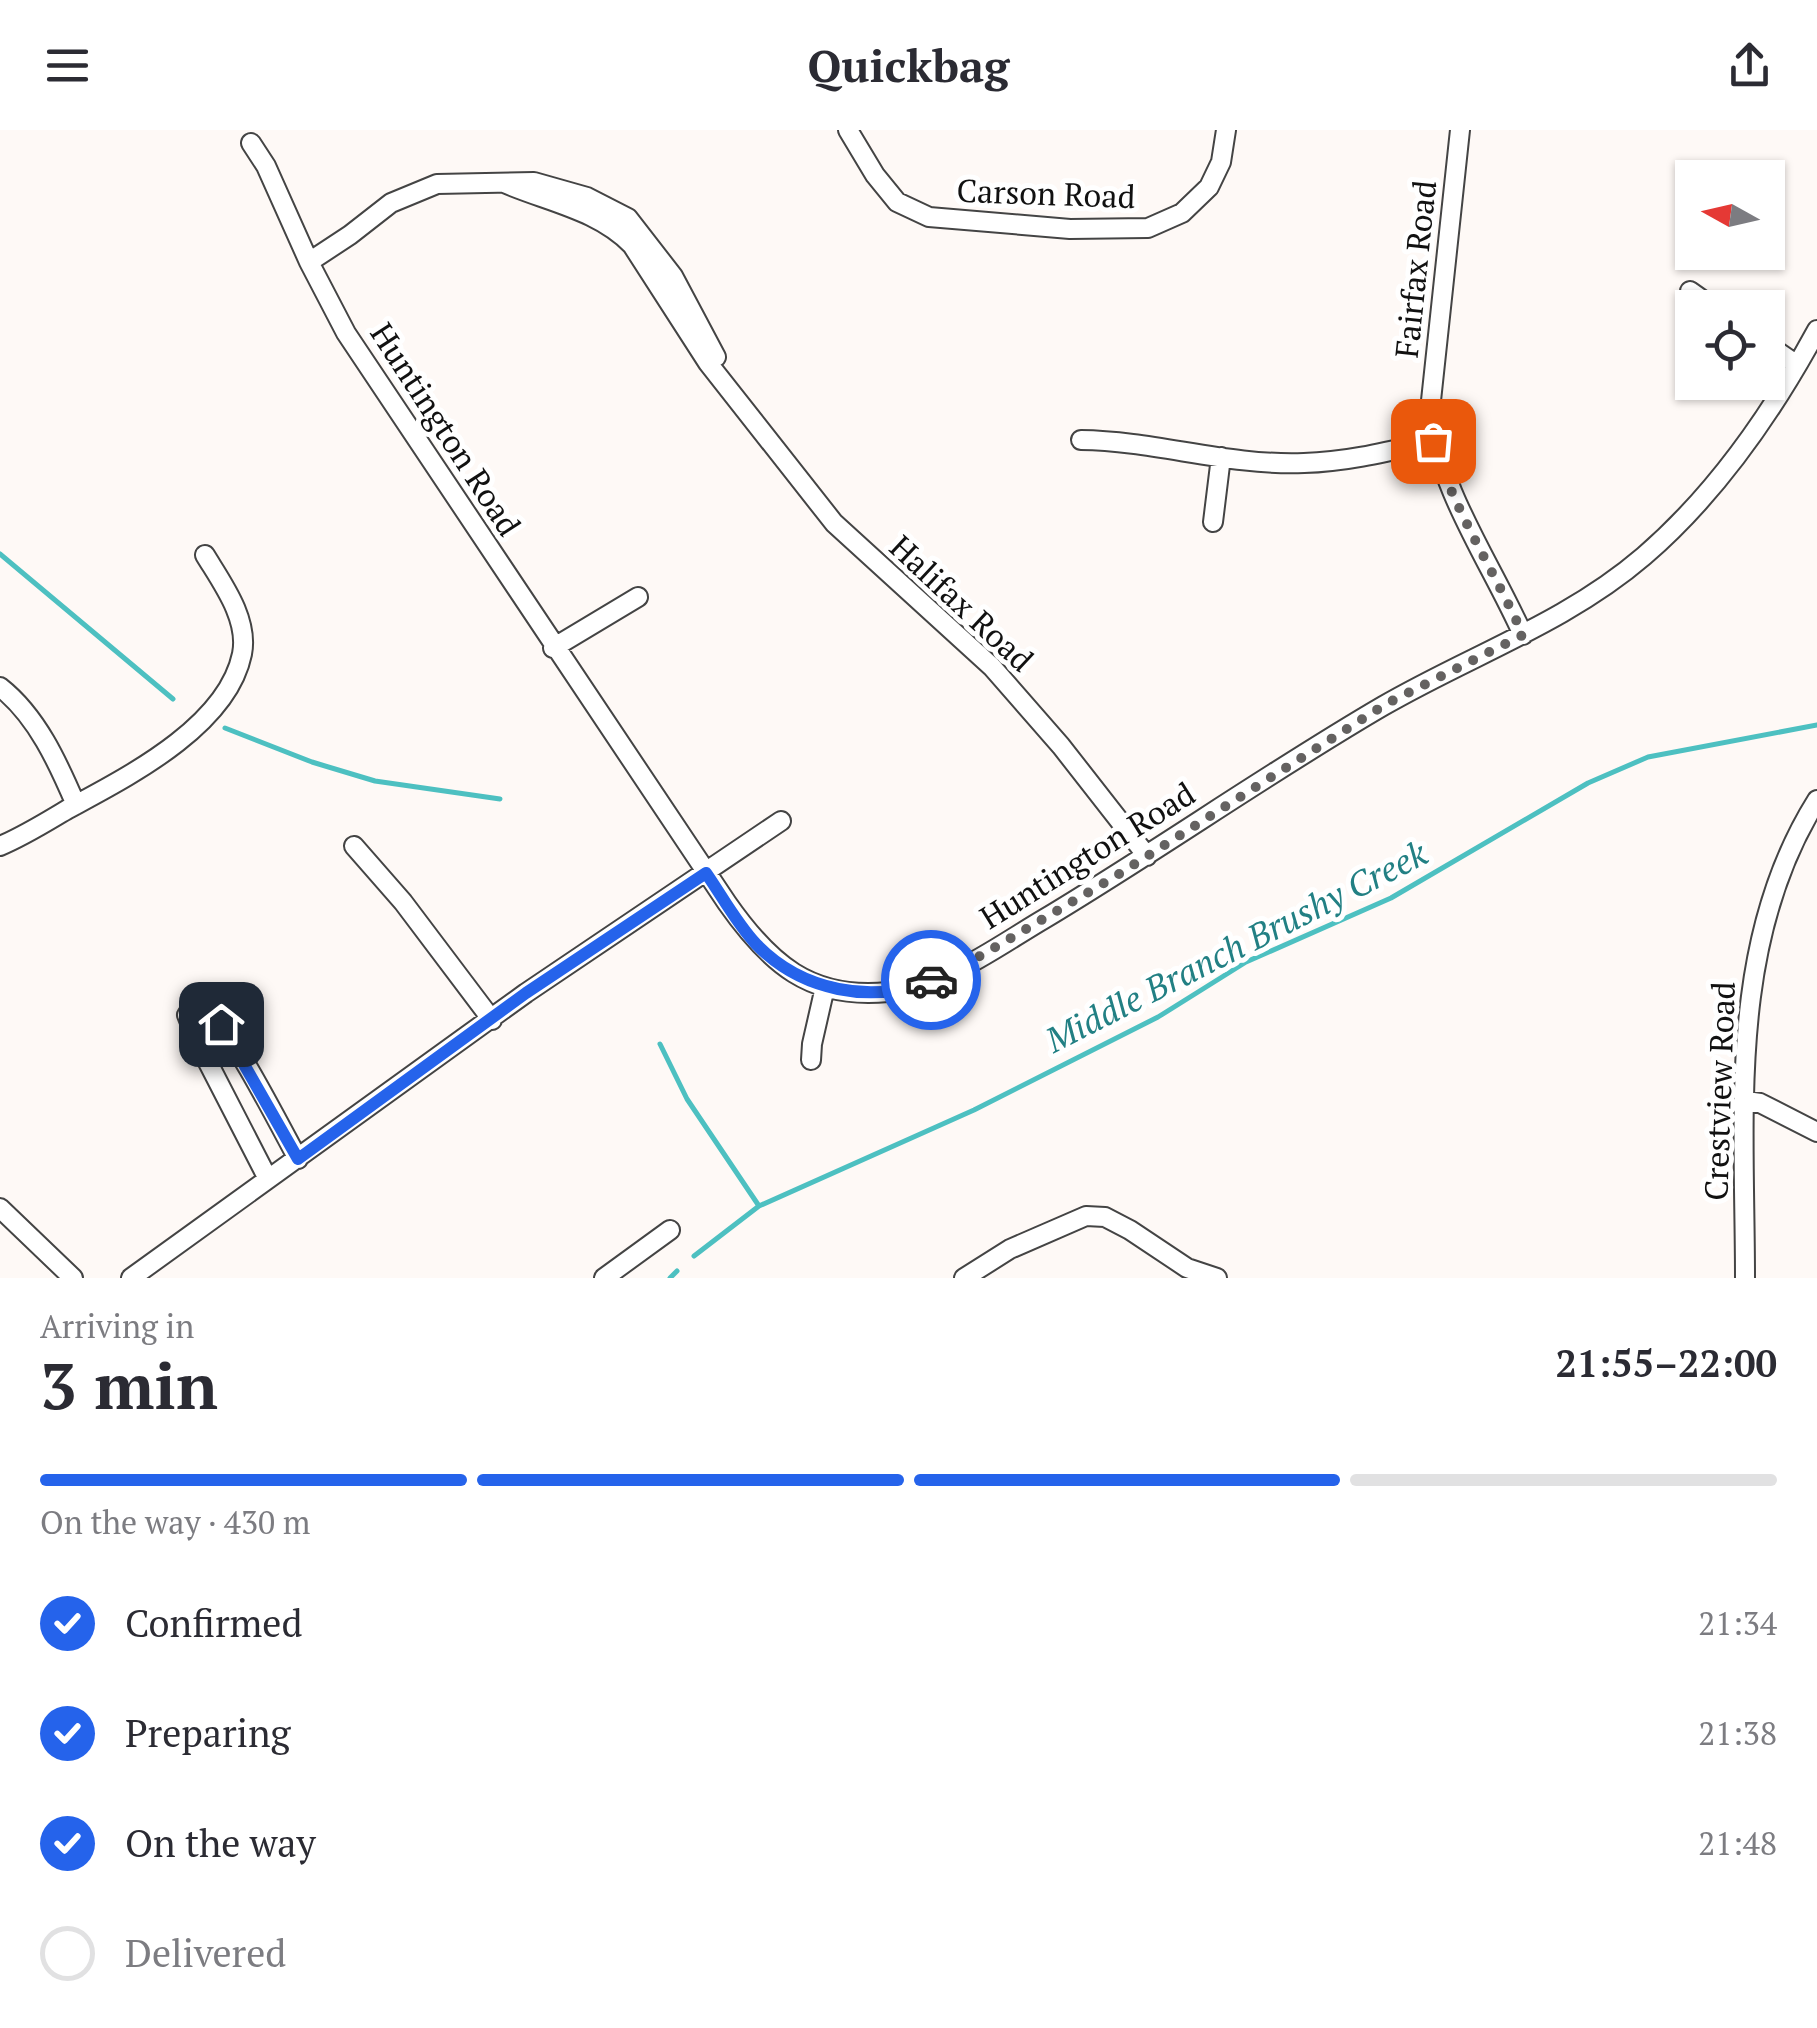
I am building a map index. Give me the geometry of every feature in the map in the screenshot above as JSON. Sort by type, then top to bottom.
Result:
[{"type":"street","name":"Carson Road","points":[[848,130],[874,175],[898,202],[930,217],[1090,229],[1148,228],[1182,213],[1209,187],[1221,162],[1226,130]]},
{"type":"street","name":"Fairfax Road","points":[[1460,130],[1430,410],[1433,441],[1459,507],[1523,635]]},
{"type":"street","name":"Huntington Road","points":[[252,142],[346,333],[706,873],[755,943],[785,970],[826,987],[890,992],[954,970],[1146,856],[1386,704],[1573,609],[1644,556],[1682,521],[1734,461],[1817,330]]},
{"type":"street","name":"Halifax Road","points":[[309,262],[390,204],[437,184],[534,182],[587,197],[628,218],[674,276],[735,395],[834,523],[992,667],[1061,746],[1146,856]]},
{"type":"street","points":[[1785,356],[1798,365]]},
{"type":"street","points":[[1081,440],[1140,443],[1184,454],[1302,464],[1368,456],[1433,441]]},
{"type":"street","points":[[1212,522],[1221,457]]},
{"type":"street","points":[[0,846],[106,790],[172,746],[211,710],[242,654],[242,633],[230,599],[204,555]]},
{"type":"street","points":[[554,648],[638,597]]},
{"type":"street","points":[[0,687],[28,717],[58,762],[76,805]]},
{"type":"street","name":"Crestview Road","points":[[1744,1278],[1751,978],[1764,915],[1782,866],[1817,800]]},
{"type":"street","points":[[131,1278],[492,1020],[781,822]]},
{"type":"street","points":[[354,846],[403,902],[492,1020]]},
{"type":"street","points":[[812,1060],[812,1044],[826,987]]},
{"type":"street","points":[[268,1179],[187,1015],[194,1004],[204,1000],[234,1044],[298,1159]]},
{"type":"street","points":[[208,1062],[234,1044]]},
{"type":"street","points":[[1746,1101],[1760,1103],[1817,1132]]},
{"type":"street","points":[[0,1208],[73,1278]]},
{"type":"street","points":[[964,1278],[1010,1249],[1086,1216],[1104,1217],[1186,1268],[1217,1278]]},
{"type":"street","points":[[604,1278],[670,1230]]},
{"type":"waterway","points":[[0,554],[173,699]]},
{"type":"waterway","name":"Middle Branch Brushy Creek","points":[[694,1256],[759,1206],[974,1110],[1158,1017],[1246,962],[1391,898],[1588,783],[1648,757],[1817,725]]},
{"type":"waterway","points":[[225,728],[312,762],[375,781],[500,799]]},
{"type":"waterway","points":[[660,1044],[687,1099],[759,1206]]},
{"type":"waterway","name":"Middle Branch Brushy Creek","points":[[670,1278],[677,1271]]},
{"type":"way so far","points":[[931,980],[982,955],[1116,876],[1386,704],[1523,635],[1459,507],[1433,441]]},
{"type":"route","points":[[221,1024],[298,1159],[526,993],[706,873],[755,943],[785,970],[846,991],[890,992],[931,980]]}]
